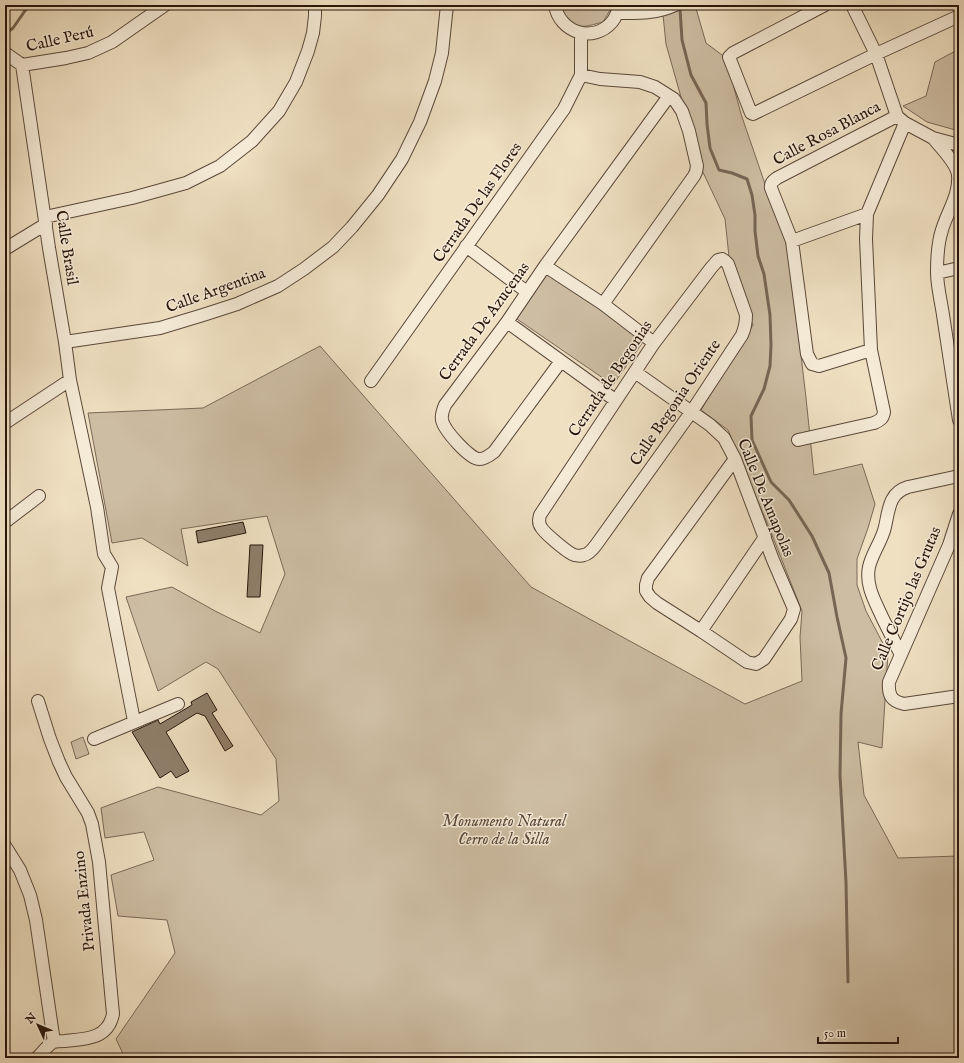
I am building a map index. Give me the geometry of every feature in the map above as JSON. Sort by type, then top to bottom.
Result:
[{"type":"street","name":"Calle Perú","points":[[22,65],[88,53],[112,42],[165,5]]},
{"type":"street","points":[[5,249],[45,220],[186,183],[220,166],[231,158],[252,141],[279,111],[296,82],[313,33],[315,5]]},
{"type":"street","name":"Calle Argentina","points":[[65,342],[160,328],[237,304],[278,286],[333,247],[352,227],[378,195],[402,159],[420,122],[435,81],[442,53],[447,5]]},
{"type":"street","points":[[555,5],[556,12],[566,26],[573,31],[581,33],[592,33],[603,30],[612,22],[618,9],[641,14],[655,12],[675,5]]},
{"type":"street","points":[[825,5],[733,53],[730,56],[751,113],[753,114],[876,54],[959,16]]},
{"type":"street","points":[[798,440],[874,423],[882,419],[884,412],[871,350],[866,239],[867,214],[901,119],[876,54],[852,5]]},
{"type":"street","name":"Cerrada De las Flores","points":[[371,381],[564,109],[581,76],[581,33]]},
{"type":"street","points":[[5,53],[22,65]]},
{"type":"street","name":"Calle Brasil","points":[[22,65],[70,380],[97,507],[104,554],[112,567],[108,588],[134,721]]},
{"type":"street","points":[[581,76],[640,82],[655,87],[674,99],[682,111],[689,131],[697,166],[694,176],[603,304]]},
{"type":"street","name":"Cerrada De Azucenas","points":[[561,360],[494,452],[488,457],[481,460],[474,458],[443,424],[441,418],[445,405],[507,322],[545,266],[669,96]]},
{"type":"street","name":"Calle Rosa Blanca","points":[[871,350],[819,366],[812,364],[807,354],[792,241],[770,185],[773,180],[901,119],[933,138],[959,145]]},
{"type":"street","points":[[933,138],[956,167],[959,181],[958,193],[942,230],[939,244],[937,273],[959,420]]},
{"type":"street","points":[[792,241],[867,214]]},
{"type":"street","points":[[466,246],[527,292]]},
{"type":"street","name":"Cerrada de Begonias","points":[[584,555],[578,556],[572,554],[546,533],[541,528],[539,521],[540,515],[654,343],[718,260]]},
{"type":"street","name":"Calle Begonia Oriente","points":[[584,555],[596,545],[692,411],[740,339],[745,328],[746,315],[728,264],[725,261],[718,260]]},
{"type":"street","points":[[545,266],[603,304],[654,343]]},
{"type":"street","points":[[937,273],[959,268]]},
{"type":"street","points":[[507,322],[615,400]]},
{"type":"street","points":[[947,342],[959,339]]},
{"type":"street","name":"Calle De Amapolas","points":[[635,372],[692,411],[724,438],[735,459],[773,560],[794,609],[791,619],[764,659],[756,664],[747,662],[701,631]]},
{"type":"street","points":[[5,423],[70,380]]},
{"type":"street","points":[[735,459],[648,578],[646,591],[657,603],[701,631],[765,537]]},
{"type":"street","points":[[901,656],[872,597],[868,577],[870,566],[884,533],[891,502],[895,494],[900,489],[959,476]]},
{"type":"street","points":[[5,522],[39,496]]},
{"type":"street","name":"Calle Cortijo las Grutas","points":[[958,694],[904,704],[897,703],[891,697],[888,690],[889,682],[949,545],[959,514]]},
{"type":"street","name":"Privada Enzino","points":[[38,701],[59,762],[66,777],[88,813],[92,824],[99,862],[113,1014],[112,1020],[108,1027],[96,1036],[84,1039],[54,1042]]},
{"type":"street","points":[[94,739],[134,721],[178,704]]},
{"type":"street","points":[[5,846],[20,870],[32,901],[36,920],[54,1042],[37,1058]]},
{"type":"green space","points":[[561,5],[613,5],[603,22],[589,26],[579,26],[566,20],[563,15]]},
{"type":"green space","name":"Monumento Natural Cerro de la Silla","points":[[682,5],[695,5],[706,43],[726,58],[741,114],[765,184],[788,243],[814,475],[862,464],[875,504],[857,559],[857,585],[866,611],[888,653],[882,748],[858,742],[864,795],[898,858],[959,856],[959,1058],[125,1058],[116,1039],[175,953],[167,920],[118,916],[111,875],[154,860],[144,832],[105,838],[101,808],[158,787],[261,815],[279,801],[276,759],[218,669],[206,662],[158,691],[126,597],[172,587],[217,612],[260,633],[285,574],[267,516],[181,529],[188,566],[142,538],[112,543],[88,413],[203,408],[320,346],[531,587],[745,704],[802,681],[800,637],[802,611],[728,430],[701,410],[753,325],[730,266],[725,219],[701,168],[666,44],[663,15]]},
{"type":"green space","points":[[959,49],[959,131],[927,122],[903,106],[926,96],[935,62]]},
{"type":"green space","points":[[546,271],[645,339],[613,385],[514,317]]},
{"type":"green space","points":[[83,737],[89,754],[76,759],[71,742]]},
{"type":"building","points":[[243,522],[246,533],[198,543],[196,531]]},
{"type":"building","points":[[250,545],[263,545],[260,597],[247,597]]},
{"type":"building","points":[[207,693],[217,710],[212,713],[233,746],[225,751],[205,716],[197,713],[166,732],[189,771],[176,778],[171,771],[160,778],[132,732],[158,720],[160,724],[192,705],[191,702]]},
{"type":"waterway","points":[[5,34],[13,28],[29,5]]},
{"type":"waterway","points":[[680,9],[682,40],[691,75],[706,103],[710,148],[719,170],[747,179],[752,195],[758,256],[764,274],[770,315],[771,345],[770,366],[764,389],[751,416],[752,440],[771,482],[789,500],[812,536],[829,573],[846,658],[841,714],[840,775],[846,882],[848,982]]}]
